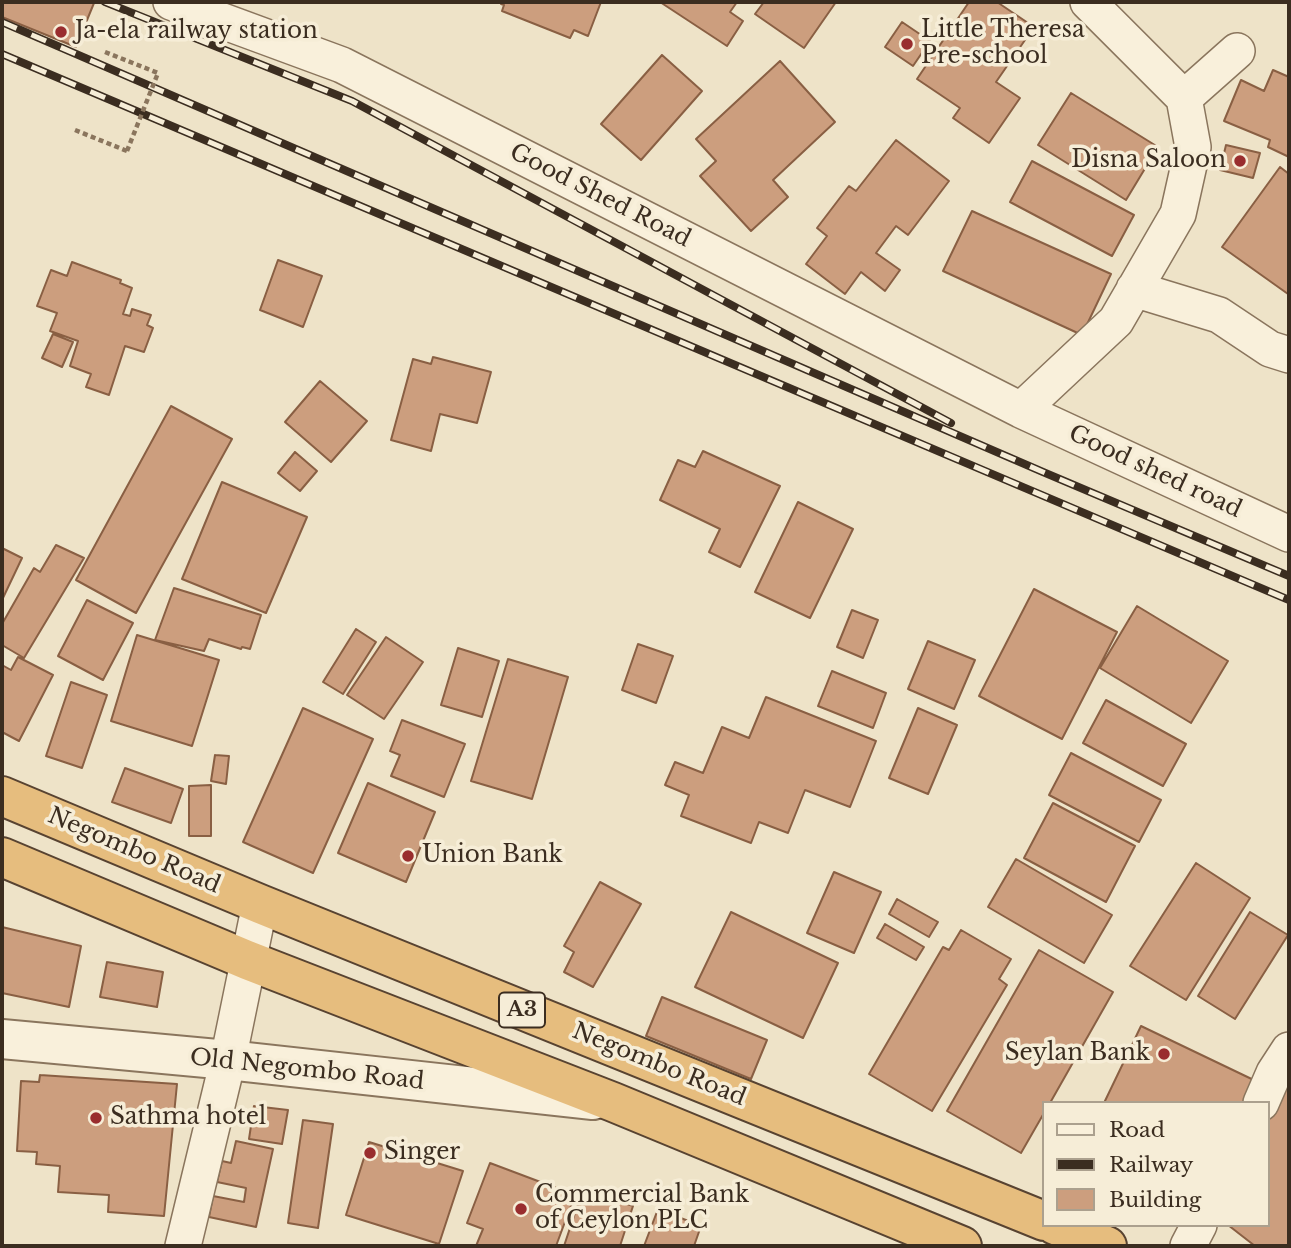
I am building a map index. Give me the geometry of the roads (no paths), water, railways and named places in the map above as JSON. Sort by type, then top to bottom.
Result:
[{"type":"highway","name":"Negombo Road","points":[[2,796],[260,904],[1042,1220]]},
{"type":"highway","name":"A3","points":[[2,857],[247,960],[613,1102],[962,1246]]},
{"type":"highway","points":[[1060,1227],[1107,1246]]},
{"type":"street","name":"Good Shed Road","points":[[171,2],[342,65],[1021,410]]},
{"type":"street","points":[[1021,410],[1116,321],[1178,214],[1193,147],[1184,98],[1088,2]]},
{"type":"street","points":[[1184,98],[1237,51]]},
{"type":"street","points":[[1134,289],[1219,315],[1270,349],[1289,355]]},
{"type":"street","name":"Good shed road","points":[[1021,410],[1289,534]]},
{"type":"street","points":[[183,1246],[228,1060],[260,904]]},
{"type":"street","name":"Old Negombo Road","points":[[2,1040],[228,1060],[613,1102]]},
{"type":"street","points":[[1262,1101],[1274,1073],[1289,1050]]},
{"type":"street","points":[[1188,1246],[1198,1227]]},
{"type":"railway","points":[[105,2],[352,101],[951,423]]},
{"type":"railway","points":[[2,22],[1289,576]]},
{"type":"railway","points":[[2,54],[1289,600]]},
{"type":"place","name":"Ja-ela railway station","points":[[61,32]]},
{"type":"place","name":"Little Theresa Pre-school","points":[[907,44]]},
{"type":"place","name":"Disna Saloon","points":[[1240,161]]},
{"type":"place","name":"Union Bank","points":[[408,856]]},
{"type":"place","name":"Seylan Bank","points":[[1164,1054]]},
{"type":"place","name":"Sathma hotel","points":[[96,1118]]},
{"type":"place","name":"Singer","points":[[370,1153]]},
{"type":"place","name":"Commercial Bank of Ceylon PLC","points":[[521,1209]]}]
